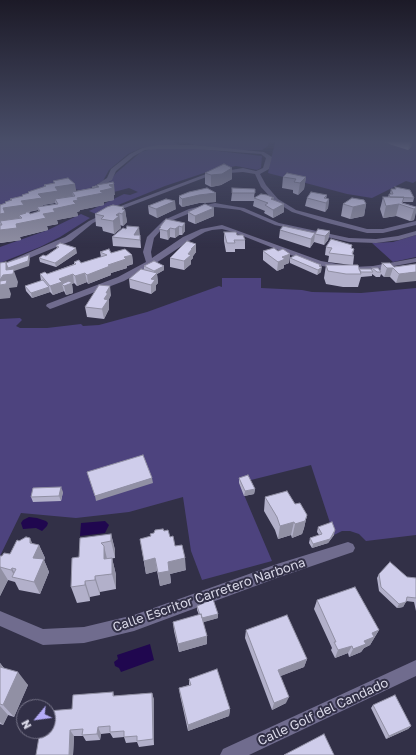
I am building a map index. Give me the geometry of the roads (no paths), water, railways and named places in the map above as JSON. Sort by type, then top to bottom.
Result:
[{"type":"street","points":[[85,194],[110,180],[111,177]]},
{"type":"street","points":[[0,268],[68,239],[91,222],[120,208],[202,177]]},
{"type":"street","points":[[259,177],[263,186],[276,200],[294,211],[326,222],[367,231],[383,230],[416,223]]},
{"type":"street","points":[[150,263],[147,252],[151,236],[166,221],[191,210],[215,205],[229,206],[278,224],[349,240],[376,241],[399,238],[416,233]]},
{"type":"street","points":[[50,306],[121,279],[203,230],[222,227],[319,264],[353,269],[373,268],[416,260]]},
{"type":"street","name":"Calle Escritor Carretero Narbona","points":[[0,618],[42,637],[84,635],[134,623],[277,571],[348,548]]},
{"type":"street","name":"Calle Golf del Candado","points":[[229,755],[416,668]]}]
